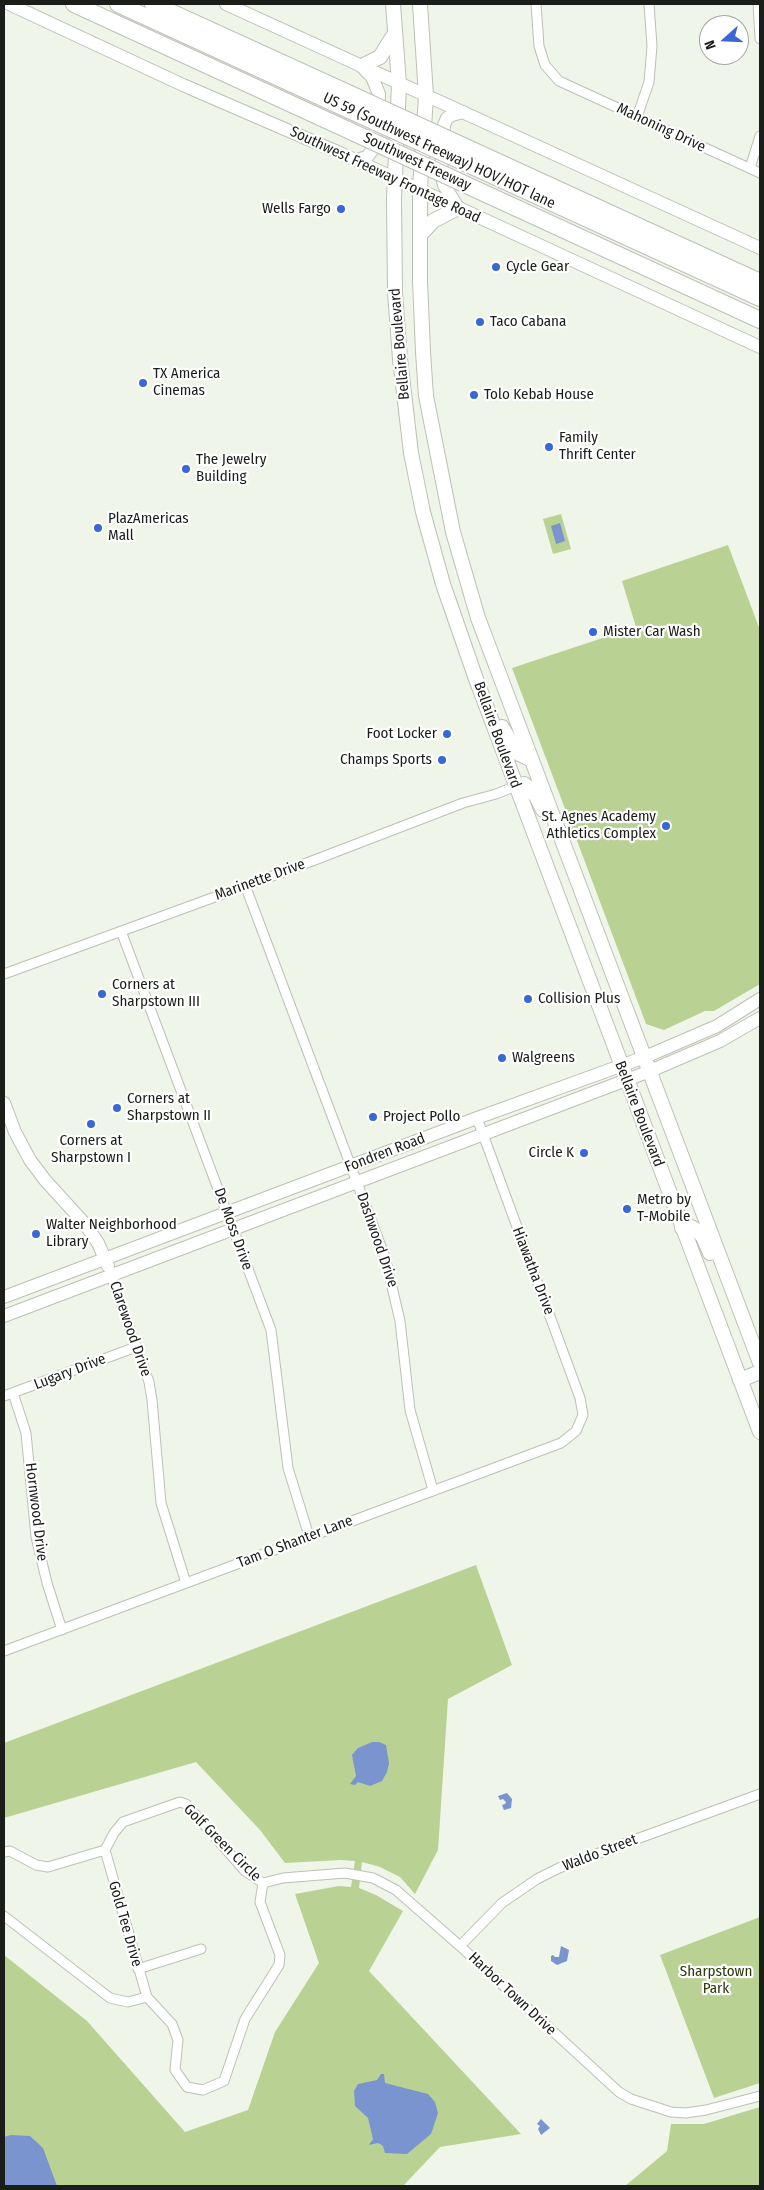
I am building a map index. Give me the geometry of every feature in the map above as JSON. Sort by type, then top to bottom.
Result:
[{"type":"highway","name":"Southwest Freeway","points":[[74,4],[760,320]]},
{"type":"highway","name":"US 59 (Southwest Freeway) HOV/HOT lane","points":[[118,4],[349,101]]},
{"type":"highway","points":[[153,4],[349,101],[472,158],[760,282]]},
{"type":"highway","name":"US 59 (Southwest Freeway) HOV/HOT lane","points":[[472,158],[760,298]]},
{"type":"main road","name":"Southwest Freeway Frontage Road","points":[[9,4],[183,85],[356,160],[760,347]]},
{"type":"main road","points":[[226,4],[760,248]]},
{"type":"main road","name":"Bellaire Boulevard","points":[[393,4],[399,84],[394,178],[396,292],[400,359],[411,453],[423,512],[443,584],[489,715],[760,1432]]},
{"type":"main road","name":"Bellaire Boulevard","points":[[420,4],[426,96],[420,190],[420,281],[426,396],[446,507],[472,600],[760,1362]]},
{"type":"main road","points":[[362,66],[380,57],[395,33]]},
{"type":"main road","points":[[356,160],[366,157],[374,148],[378,115],[379,94],[372,77],[362,66]]},
{"type":"main road","points":[[420,235],[433,221],[458,208],[444,185],[441,173],[444,126],[447,118],[463,112]]},
{"type":"main road","points":[[489,715],[496,719],[517,753],[532,760]]},
{"type":"main road","points":[[516,786],[524,784],[536,796],[554,836],[568,853]]},
{"type":"main road","name":"Fondren Road","points":[[4,1298],[477,1118],[645,1057],[717,1026],[760,999]]},
{"type":"main road","name":"Fondren Road","points":[[4,1316],[650,1071],[720,1041],[760,1018]]},
{"type":"main road","name":"Clarewood Drive","points":[[4,1104],[15,1132],[30,1160],[45,1180],[85,1224],[98,1243],[111,1276]]},
{"type":"main road","points":[[682,1228],[691,1227],[703,1237],[719,1273],[733,1290]]},
{"type":"main road","points":[[740,1380],[760,1372]]},
{"type":"street","name":"Mahoning Drive","points":[[536,4],[544,65],[562,82],[760,172]]},
{"type":"street","points":[[637,117],[649,82],[652,46],[649,4]]},
{"type":"street","points":[[758,4],[760,40]]},
{"type":"street","points":[[750,168],[760,136]]},
{"type":"street","name":"Marinette Drive","points":[[4,974],[463,803],[496,794],[516,786]]},
{"type":"street","name":"Dashwood Drive","points":[[245,885],[392,1279],[400,1321],[410,1410],[433,1490]]},
{"type":"street","name":"De Moss Drive","points":[[121,931],[271,1330],[288,1468],[309,1536]]},
{"type":"street","name":"Hiawatha Drive","points":[[477,1118],[481,1134],[580,1398],[583,1415],[580,1424]]},
{"type":"street","name":"Clarewood Drive","points":[[111,1276],[152,1400],[161,1503],[186,1583]]},
{"type":"street","name":"Lugary Drive","points":[[8,1395],[136,1347]]},
{"type":"street","name":"Hornwood Drive","points":[[8,1395],[26,1433],[36,1537],[47,1583],[62,1630]]},
{"type":"street","name":"Tam O Shanter Lane","points":[[4,1651],[560,1443],[570,1437],[580,1424]]},
{"type":"street","name":"Waldo Street","points":[[460,1946],[502,1903],[538,1879],[559,1868],[760,1794]]},
{"type":"street","name":"Golf Green Circle","points":[[105,1850],[114,1833],[123,1822],[180,1802],[186,1804],[245,1871],[263,1883],[260,1897],[280,1955],[279,1965],[245,2019],[224,2081],[203,2090],[187,2088],[175,2070],[178,2040],[172,2024],[147,1997]]},
{"type":"street","points":[[4,1852],[10,1851],[36,1865],[48,1867],[105,1850]]},
{"type":"street","name":"Gold Tee Drive","points":[[105,1850],[147,1997]]},
{"type":"street","name":"Harbor Town Drive","points":[[263,1883],[283,1878],[339,1873],[372,1878],[396,1890],[460,1946],[567,2046],[619,2092],[631,2099],[671,2112],[686,2113],[706,2110],[760,2096]]},
{"type":"street","points":[[4,1916],[110,1998],[128,2002],[147,1997]]},
{"type":"street","points":[[138,1969],[201,1949]]},
{"type":"green space","points":[[561,514],[571,549],[553,554],[543,519]]},
{"type":"green space","name":"St. Agnes Academy Athletics Complex","points":[[728,545],[760,630],[760,984],[714,1011],[705,1011],[664,1030],[646,1024],[512,668],[636,627],[622,581]]},
{"type":"green space","points":[[476,1565],[512,1665],[448,1699],[438,1850],[415,1894],[400,1877],[380,1867],[362,1862],[359,1888],[376,1895],[403,1911],[369,1971],[521,2134],[440,2147],[403,2186],[4,2186],[4,1955],[87,2021],[185,2132],[248,2110],[275,2032],[319,1963],[295,1894],[339,1886],[351,1887],[355,1861],[285,1863],[260,1830],[196,1762],[4,1818],[4,1743]]},
{"type":"green space","name":"Sharpstown Park","points":[[760,1917],[760,2083],[714,2098],[660,1955]]},
{"type":"green space","points":[[760,2107],[760,2186],[625,2186],[667,2151],[671,2124],[704,2124]]},
{"type":"water","points":[[560,523],[565,541],[556,544],[551,526]]},
{"type":"water","points":[[372,1742],[386,1745],[389,1763],[387,1772],[382,1781],[370,1786],[358,1782],[355,1785],[350,1784],[356,1776],[352,1755],[358,1748]]},
{"type":"water","points":[[507,1793],[512,1799],[511,1808],[504,1810],[502,1805],[506,1802],[503,1799],[500,1800],[498,1796]]},
{"type":"water","points":[[561,1946],[569,1950],[567,1961],[557,1965],[551,1961],[551,1956],[559,1957]]},
{"type":"water","points":[[381,2074],[384,2074],[385,2083],[428,2094],[435,2102],[438,2113],[431,2134],[407,2154],[385,2153],[383,2146],[378,2143],[369,2145],[373,2139],[368,2118],[355,2106],[354,2091],[358,2084],[377,2080]]},
{"type":"water","points":[[541,2119],[550,2128],[541,2135],[538,2129],[540,2126],[537,2124]]},
{"type":"water","points":[[11,2135],[30,2136],[43,2148],[57,2186],[4,2186],[4,2137]]},
{"type":"place","name":"Wells Fargo","points":[[341,209]]},
{"type":"place","name":"Cycle Gear","points":[[496,267]]},
{"type":"place","name":"Taco Cabana","points":[[480,322]]},
{"type":"place","name":"TX America Cinemas","points":[[143,383]]},
{"type":"place","name":"Tolo Kebab House","points":[[474,395]]},
{"type":"place","name":"Family Thrift Center","points":[[549,447]]},
{"type":"place","name":"The Jewelry Building","points":[[186,469]]},
{"type":"place","name":"PlazAmericas Mall","points":[[98,528]]},
{"type":"place","name":"Mister Car Wash","points":[[593,632]]},
{"type":"place","name":"Foot Locker","points":[[447,734]]},
{"type":"place","name":"Champs Sports","points":[[442,760]]},
{"type":"place","name":"St. Agnes Academy Athletics Complex","points":[[666,826]]},
{"type":"place","name":"Corners at Sharpstown III","points":[[102,994]]},
{"type":"place","name":"Collision Plus","points":[[528,999]]},
{"type":"place","name":"Walgreens","points":[[502,1058]]},
{"type":"place","name":"Corners at Sharpstown II","points":[[117,1108]]},
{"type":"place","name":"Project Pollo","points":[[373,1117]]},
{"type":"place","name":"Corners at Sharpstown I","points":[[91,1124]]},
{"type":"place","name":"Circle K","points":[[584,1153]]},
{"type":"place","name":"Metro by T-Mobile","points":[[627,1209]]},
{"type":"place","name":"Walter Neighborhood Library","points":[[36,1234]]}]
